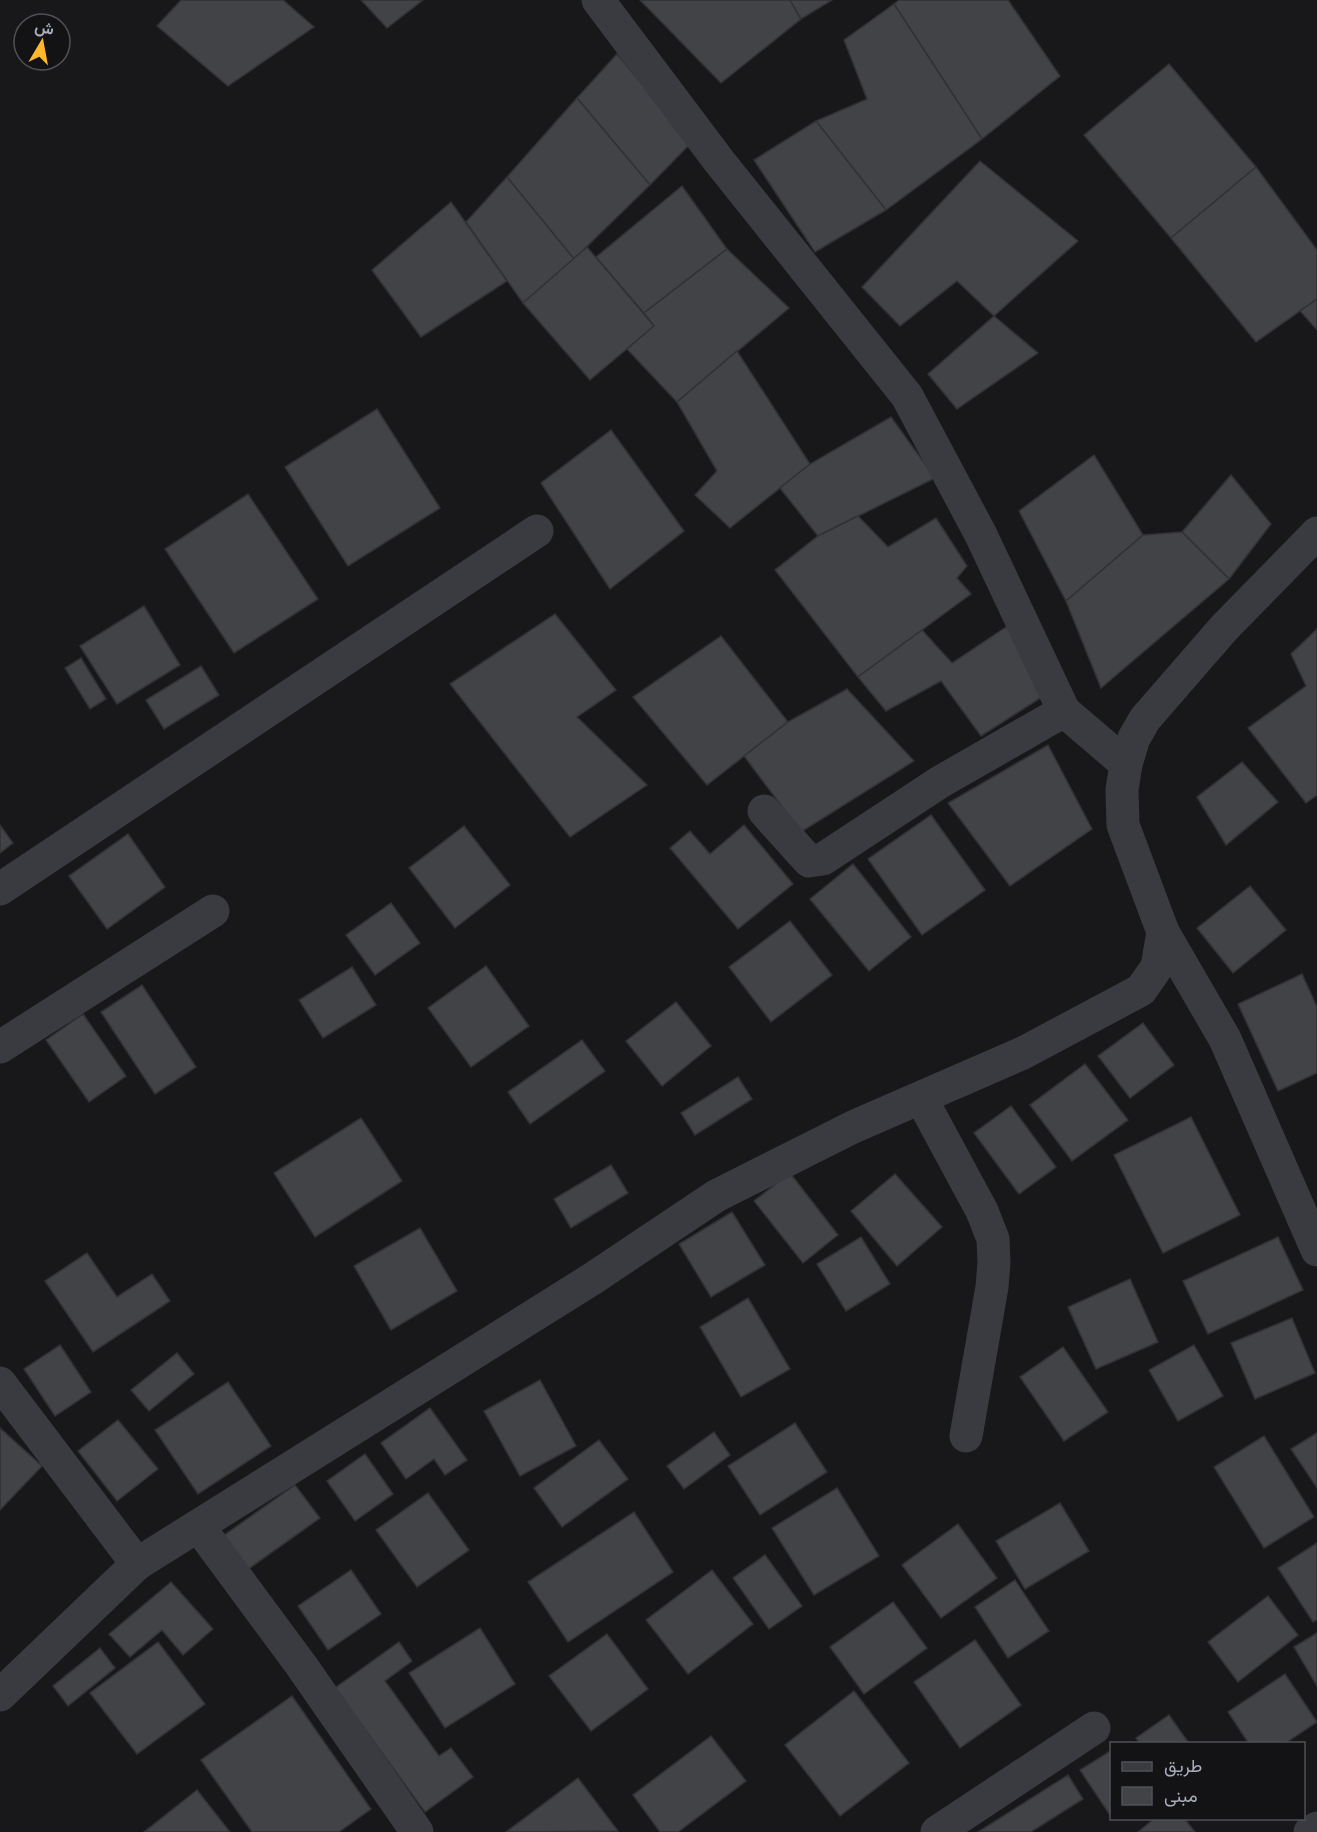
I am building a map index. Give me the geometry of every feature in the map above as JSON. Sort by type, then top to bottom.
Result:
[{"type":"street","points":[[608,5],[720,161],[908,396],[981,535],[1064,711],[1126,764]]},
{"type":"street","points":[[0,889],[537,531]]},
{"type":"street","points":[[1317,533],[1224,628],[1145,718],[1134,738],[1126,764],[1122,790],[1123,825],[1163,932],[1225,1039],[1317,1250]]},
{"type":"street","points":[[764,811],[809,861],[823,860],[940,782],[1064,711]]},
{"type":"street","points":[[0,1047],[213,911]]},
{"type":"street","points":[[0,1695],[137,1564],[592,1279],[716,1196],[853,1127],[1023,1053],[1141,990],[1157,967],[1163,932]]},
{"type":"street","points":[[921,1098],[976,1201],[993,1239],[992,1287],[966,1437]]},
{"type":"street","points":[[0,1383],[137,1564]]},
{"type":"street","points":[[199,1527],[301,1665],[404,1827]]},
{"type":"street","points":[[937,1832],[1094,1728]]},
{"type":"street","points":[[1310,1832],[1317,1828]]},
{"type":"building","points":[[181,0],[283,0],[314,27],[228,86],[157,26]]},
{"type":"building","points":[[361,0],[423,0],[387,28]]},
{"type":"building","points":[[640,0],[790,0],[801,19],[721,83]]},
{"type":"building","points":[[790,0],[832,0],[801,19]]},
{"type":"building","points":[[899,0],[1008,0],[1060,76],[982,139],[894,4]]},
{"type":"building","points":[[894,4],[982,139],[886,210],[816,121],[867,99],[844,40]]},
{"type":"building","points":[[617,54],[691,143],[650,185],[577,98]]},
{"type":"building","points":[[1169,64],[1256,167],[1171,238],[1084,135]]},
{"type":"building","points":[[577,98],[650,185],[574,259],[507,177]]},
{"type":"building","points":[[816,121],[886,210],[815,252],[754,160]]},
{"type":"building","points":[[980,161],[1078,241],[994,316],[957,281],[900,326],[862,287]]},
{"type":"building","points":[[1256,167],[1317,250],[1317,299],[1256,342],[1171,238]]},
{"type":"building","points":[[507,177],[574,259],[523,303],[466,222]]},
{"type":"building","points":[[682,186],[727,249],[644,313],[596,257]]},
{"type":"building","points":[[451,202],[507,281],[421,337],[372,270]]},
{"type":"building","points":[[587,247],[654,326],[590,380],[523,303]]},
{"type":"building","points":[[727,249],[789,308],[677,402],[627,349],[654,326],[644,313]]},
{"type":"building","points":[[1317,299],[1317,330],[1300,311]]},
{"type":"building","points":[[994,316],[1038,353],[957,409],[928,374]]},
{"type":"building","points":[[737,351],[810,464],[730,528],[695,495],[717,471],[677,402]]},
{"type":"building","points":[[377,409],[440,508],[348,566],[285,467]]},
{"type":"building","points":[[891,417],[935,478],[818,536],[780,488],[810,464]]},
{"type":"building","points":[[611,430],[684,531],[610,589],[541,483]]},
{"type":"building","points":[[1094,455],[1143,535],[1066,601],[1019,511]]},
{"type":"building","points":[[1231,475],[1271,524],[1229,579],[1182,532]]},
{"type":"building","points":[[248,494],[318,599],[234,653],[165,549]]},
{"type":"building","points":[[858,516],[888,547],[936,518],[967,566],[957,578],[971,594],[858,677],[775,570],[818,536]]},
{"type":"building","points":[[1182,532],[1229,579],[1101,688],[1066,601],[1143,535]]},
{"type":"building","points":[[144,606],[180,665],[117,704],[80,646]]},
{"type":"building","points":[[555,614],[616,690],[577,717],[647,785],[570,837],[450,684]]},
{"type":"building","points":[[1009,625],[1042,697],[981,736],[941,681],[886,711],[858,677],[922,630],[952,663]]},
{"type":"building","points":[[1317,629],[1317,795],[1306,803],[1248,728],[1306,686],[1291,654]]},
{"type":"building","points":[[721,636],[788,722],[707,785],[633,697]]},
{"type":"building","points":[[81,658],[106,699],[90,709],[65,668]]},
{"type":"building","points":[[201,666],[219,695],[164,729],[146,700]]},
{"type":"building","points":[[847,689],[914,761],[801,832],[744,756],[788,722]]},
{"type":"building","points":[[1048,745],[1092,829],[1010,886],[948,803]]},
{"type":"building","points":[[1242,762],[1278,802],[1226,845],[1197,797]]},
{"type":"building","points":[[931,815],[985,890],[922,935],[868,859]]},
{"type":"building","points":[[0,825],[13,843],[0,853]]},
{"type":"building","points":[[744,825],[793,884],[738,929],[670,848],[690,831],[710,854]]},
{"type":"building","points":[[464,826],[510,885],[455,928],[409,868]]},
{"type":"building","points":[[128,834],[165,887],[107,929],[69,876]]},
{"type":"building","points":[[853,864],[911,937],[869,971],[810,899]]},
{"type":"building","points":[[1250,886],[1286,930],[1233,973],[1197,928]]},
{"type":"building","points":[[391,903],[420,943],[375,975],[346,935]]},
{"type":"building","points":[[790,921],[832,975],[771,1022],[729,967]]},
{"type":"building","points":[[486,966],[529,1026],[471,1067],[428,1008]]},
{"type":"building","points":[[352,967],[376,1005],[323,1038],[299,1000]]},
{"type":"building","points":[[1302,974],[1317,1007],[1317,1073],[1278,1091],[1238,1004]]},
{"type":"building","points":[[142,985],[196,1067],[155,1094],[101,1012]]},
{"type":"building","points":[[676,1002],[711,1046],[662,1086],[626,1041]]},
{"type":"building","points":[[83,1014],[126,1076],[89,1102],[46,1040]]},
{"type":"building","points":[[1143,1023],[1174,1065],[1130,1098],[1098,1056]]},
{"type":"building","points":[[582,1040],[605,1071],[530,1124],[508,1092]]},
{"type":"building","points":[[1085,1064],[1128,1120],[1072,1161],[1030,1105]]},
{"type":"building","points":[[738,1077],[752,1099],[695,1135],[681,1113]]},
{"type":"building","points":[[1011,1106],[1056,1167],[1019,1194],[974,1133]]},
{"type":"building","points":[[1191,1117],[1240,1215],[1163,1253],[1114,1155]]},
{"type":"building","points":[[361,1118],[402,1181],[315,1237],[274,1173]]},
{"type":"building","points":[[611,1165],[628,1193],[571,1228],[554,1199]]},
{"type":"building","points":[[790,1173],[838,1235],[803,1263],[754,1201]]},
{"type":"building","points":[[895,1174],[942,1227],[897,1266],[851,1211]]},
{"type":"building","points":[[732,1212],[765,1265],[711,1297],[679,1244]]},
{"type":"building","points":[[420,1228],[457,1291],[391,1330],[354,1266]]},
{"type":"building","points":[[861,1237],[890,1284],[846,1311],[817,1264]]},
{"type":"building","points":[[1278,1237],[1303,1290],[1208,1334],[1183,1281]]},
{"type":"building","points":[[87,1253],[117,1297],[152,1274],[170,1301],[93,1352],[45,1281]]},
{"type":"building","points":[[1130,1279],[1158,1342],[1096,1369],[1068,1307]]},
{"type":"building","points":[[748,1298],[790,1369],[741,1397],[700,1327]]},
{"type":"building","points":[[1292,1318],[1315,1373],[1255,1399],[1231,1343]]},
{"type":"building","points":[[60,1345],[91,1392],[55,1416],[24,1369]]},
{"type":"building","points":[[1194,1345],[1223,1396],[1178,1421],[1149,1370]]},
{"type":"building","points":[[1063,1347],[1108,1412],[1064,1441],[1020,1377]]},
{"type":"building","points":[[177,1353],[194,1374],[149,1411],[131,1390]]},
{"type":"building","points":[[540,1380],[576,1446],[520,1476],[484,1411]]},
{"type":"building","points":[[228,1382],[271,1446],[198,1494],[155,1430]]},
{"type":"building","points":[[430,1408],[467,1460],[445,1475],[434,1459],[406,1479],[381,1443]]},
{"type":"building","points":[[118,1420],[158,1469],[117,1501],[78,1451]]},
{"type":"building","points":[[795,1423],[827,1472],[760,1515],[728,1466]]},
{"type":"building","points":[[0,1428],[42,1466],[0,1510]]},
{"type":"building","points":[[714,1432],[730,1455],[684,1489],[667,1466]]},
{"type":"building","points":[[1317,1433],[1317,1488],[1291,1449]]},
{"type":"building","points":[[1264,1436],[1314,1517],[1264,1548],[1214,1467]]},
{"type":"building","points":[[599,1440],[628,1479],[562,1527],[534,1488]]},
{"type":"building","points":[[365,1454],[393,1494],[355,1521],[327,1481]]},
{"type":"building","points":[[295,1485],[320,1518],[247,1570],[223,1536]]},
{"type":"building","points":[[837,1488],[879,1556],[814,1595],[772,1528]]},
{"type":"building","points":[[428,1493],[469,1550],[417,1587],[376,1530]]},
{"type":"building","points":[[1060,1503],[1089,1551],[1025,1589],[996,1541]]},
{"type":"building","points":[[634,1512],[673,1572],[568,1642],[528,1582]]},
{"type":"building","points":[[958,1524],[997,1578],[941,1618],[902,1565]]},
{"type":"building","points":[[1317,1543],[1317,1620],[1313,1622],[1278,1568]]},
{"type":"building","points":[[765,1555],[802,1606],[769,1629],[733,1578]]},
{"type":"building","points":[[351,1570],[381,1614],[328,1650],[298,1606]]},
{"type":"building","points":[[712,1570],[753,1624],[688,1674],[646,1620]]},
{"type":"building","points":[[1015,1580],[1049,1631],[1008,1658],[975,1607]]},
{"type":"building","points":[[171,1582],[213,1629],[183,1655],[162,1630],[130,1657],[109,1634]]},
{"type":"building","points":[[1268,1596],[1298,1635],[1238,1682],[1208,1642]]},
{"type":"building","points":[[893,1602],[927,1648],[864,1694],[830,1647]]},
{"type":"building","points":[[480,1628],[515,1684],[445,1728],[409,1673]]},
{"type":"building","points":[[1317,1633],[1317,1686],[1294,1647]]},
{"type":"building","points":[[607,1634],[648,1689],[591,1731],[549,1676]]},
{"type":"building","points":[[975,1640],[1021,1705],[960,1748],[914,1682]]},
{"type":"building","points":[[158,1642],[205,1704],[137,1754],[90,1693]]},
{"type":"building","points":[[399,1642],[412,1661],[385,1681],[439,1756],[451,1748],[473,1777],[425,1812],[335,1688]]},
{"type":"building","points":[[100,1648],[115,1668],[68,1706],[53,1686]]},
{"type":"building","points":[[1285,1674],[1317,1722],[1287,1742],[1248,1742],[1228,1712]]},
{"type":"building","points":[[854,1691],[909,1763],[840,1816],[785,1745]]},
{"type":"building","points":[[292,1696],[371,1809],[339,1832],[252,1832],[201,1760]]},
{"type":"building","points":[[1169,1715],[1188,1742],[1139,1742],[1136,1738]]},
{"type":"building","points":[[711,1736],[746,1781],[678,1832],[660,1832],[633,1795]]},
{"type":"building","points":[[1110,1751],[1110,1815],[1080,1770]]},
{"type":"building","points":[[1068,1775],[1083,1799],[1031,1832],[978,1832]]},
{"type":"building","points":[[578,1778],[618,1831],[506,1832]]},
{"type":"building","points":[[197,1790],[230,1832],[144,1832]]},
{"type":"building","points":[[1153,1820],[1186,1820],[1195,1832],[1138,1832]]}]
